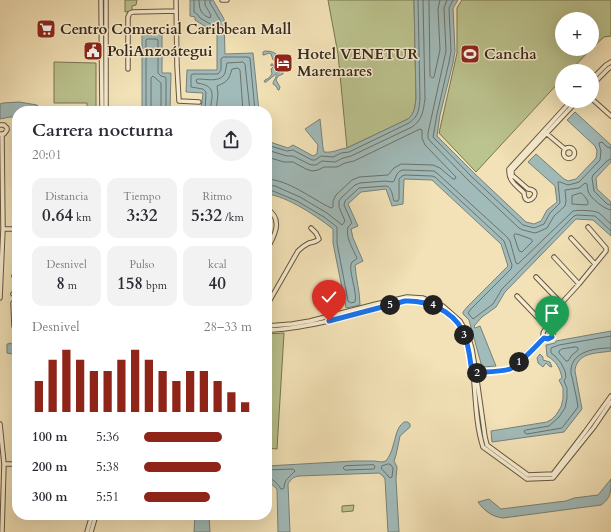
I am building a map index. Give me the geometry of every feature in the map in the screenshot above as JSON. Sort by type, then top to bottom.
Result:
[{"type":"street","points":[[101,0],[102,106]]},
{"type":"street","points":[[106,0],[106,106]]},
{"type":"street","points":[[176,0],[179,101],[199,102]]},
{"type":"street","points":[[222,0],[227,0]]},
{"type":"street","points":[[128,69],[128,17],[130,13],[176,11]]},
{"type":"street","points":[[599,72],[611,62]]},
{"type":"street","points":[[599,78],[608,68],[611,67]]},
{"type":"street","points":[[599,105],[611,116]]},
{"type":"street","points":[[564,108],[543,130],[528,150],[515,166],[512,172],[514,178],[528,189],[533,190],[535,193],[535,196],[531,200],[525,198],[524,193],[511,181],[509,169],[528,150],[547,134],[571,108]]},
{"type":"street","points":[[559,113],[563,117]]},
{"type":"street","points":[[0,125],[4,125],[7,128],[6,132],[1,134],[3,229],[0,298]]},
{"type":"street","points":[[543,130],[565,149]]},
{"type":"street","points":[[524,193],[528,189]]},
{"type":"street","points":[[272,212],[277,227],[272,242]]},
{"type":"street","points":[[547,329],[546,320],[579,284],[607,250],[588,227]]},
{"type":"street","points":[[272,297],[301,248],[319,239],[311,228]]},
{"type":"street","points":[[3,229],[12,229]]},
{"type":"street","points":[[571,238],[595,264]]},
{"type":"street","points":[[554,257],[579,284]]},
{"type":"street","points":[[536,277],[561,303]]},
{"type":"street","points":[[518,296],[540,320],[546,320]]},
{"type":"street","points":[[272,330],[310,325],[364,312],[405,299]]},
{"type":"street","points":[[272,326],[292,324],[405,299],[430,304],[443,310],[455,320],[466,338],[474,373],[478,424],[485,446],[527,479],[554,477],[611,402]]},
{"type":"street","points":[[474,373],[512,368],[544,338],[549,339],[553,336],[552,332],[547,329]]},
{"type":"street","points":[[544,338],[543,332],[547,329]]},
{"type":"street","points":[[580,442],[611,396]]},
{"type":"street","points":[[0,424],[4,464],[2,532]]},
{"type":"street","points":[[4,464],[12,464]]},
{"type":"street","points":[[87,532],[91,520]]},
{"type":"street","points":[[91,532],[95,520]]},
{"type":"green space","points":[[125,0],[137,0],[136,5],[132,6],[132,11],[125,12]]},
{"type":"green space","points":[[328,0],[414,0],[416,98],[413,112],[408,119],[347,148],[338,54]]},
{"type":"green space","points":[[462,0],[611,0],[611,36],[604,37],[599,42],[599,12],[555,12],[555,56],[584,56],[577,64],[555,64],[555,87],[476,172],[439,133],[457,53],[457,8]]},
{"type":"green space","points":[[54,62],[96,63],[96,106],[87,106],[87,103],[54,103]]},
{"type":"green space","points":[[284,333],[277,449],[272,448],[272,334]]},
{"type":"green space","points":[[354,505],[353,511],[342,512],[342,506]]},
{"type":"water","points":[[190,0],[213,0],[224,19],[225,54],[253,53],[258,106],[202,106],[203,93],[186,92],[187,70],[217,70],[217,34],[195,20],[195,17],[190,16]]},
{"type":"water","points":[[414,0],[458,0],[453,8],[455,51],[440,115],[437,136],[475,174],[526,222],[534,224],[541,221],[547,210],[557,202],[555,186],[528,162],[536,154],[568,181],[576,179],[596,158],[597,151],[595,146],[567,120],[575,112],[611,145],[611,162],[596,178],[597,189],[611,202],[611,236],[593,220],[576,219],[505,292],[496,307],[482,317],[474,326],[475,328],[480,326],[496,366],[482,367],[469,320],[463,312],[508,266],[501,244],[432,180],[404,179],[403,204],[392,206],[386,189],[361,192],[348,204],[358,226],[351,229],[353,238],[363,261],[355,265],[360,305],[346,308],[333,243],[333,229],[311,213],[293,203],[272,195],[272,143],[288,148],[293,145],[313,156],[317,154],[318,145],[305,129],[320,119],[324,152],[347,148],[408,119],[414,109],[416,98]]},
{"type":"water","points":[[162,34],[162,73],[171,73],[170,106],[142,106],[142,35]]},
{"type":"water","points":[[270,51],[276,54],[287,64],[287,68],[285,69],[282,68],[286,68],[286,65],[273,60],[271,54],[269,53],[263,55],[263,52]]},
{"type":"water","points":[[271,64],[275,66],[277,73],[281,70],[283,71],[283,74],[278,76],[276,80],[280,87],[279,90],[273,84],[276,74],[264,82],[272,74],[271,69],[274,66],[271,66]]},
{"type":"water","points":[[19,102],[38,106],[12,106],[12,117],[0,119],[0,104]]},
{"type":"water","points":[[611,331],[611,351],[584,356],[575,368],[582,409],[564,432],[492,442],[491,431],[547,422],[556,415],[561,407],[563,388],[559,380],[562,378],[559,368],[547,356],[546,345],[555,343],[556,341]]},
{"type":"water","points":[[7,344],[12,344],[12,354],[7,353]]},
{"type":"water","points":[[540,354],[543,357],[543,360],[550,362],[552,367],[546,363],[543,367],[538,363],[537,358]]},
{"type":"water","points":[[408,422],[410,427],[400,436],[394,461],[397,467],[396,479],[399,532],[388,532],[385,479],[379,473],[299,476],[294,478],[288,484],[290,532],[278,532],[277,489],[272,484],[272,466],[354,461],[386,461],[392,450],[401,424]]},
{"type":"water","points":[[611,479],[609,497],[601,505],[503,518],[489,513],[478,502],[489,499],[501,509],[566,501],[574,498],[598,495]]},
{"type":"water","points":[[195,520],[209,520],[210,532],[194,532]]},
{"type":"place","name":"Centro Comercial Caribbean Mall","points":[[46,29]]},
{"type":"place","name":"PoliAnzoátegui","points":[[93,51]]},
{"type":"place","name":"Cancha","points":[[470,54]]},
{"type":"place","name":"Hotel VENETUR Maremares","points":[[283,63]]},
{"type":"route","points":[[329,321],[405,301],[422,302],[436,306],[455,320],[462,330],[466,338],[472,373],[507,370],[512,368],[544,338],[548,339],[552,337]]}]
